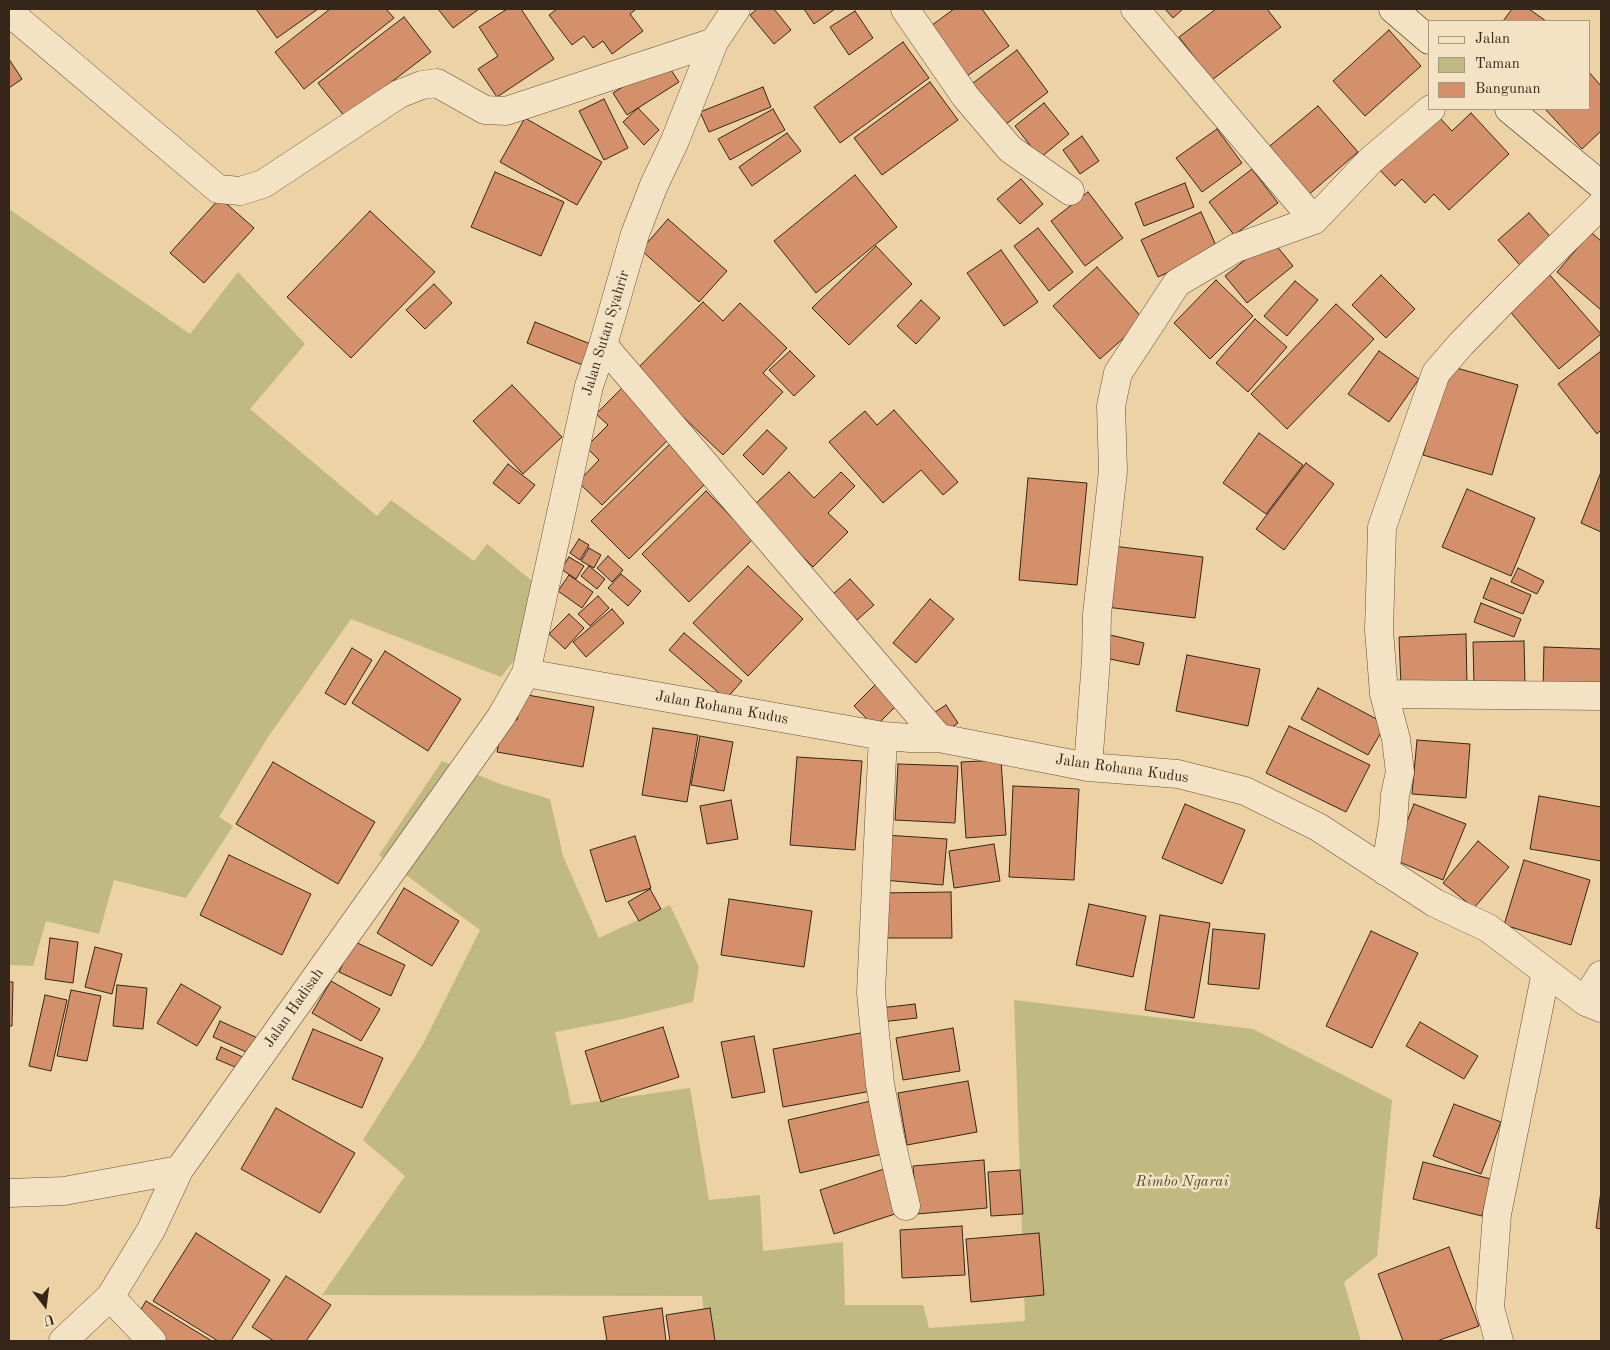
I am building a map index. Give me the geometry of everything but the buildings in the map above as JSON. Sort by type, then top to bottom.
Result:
[{"type":"street","name":"Jalan Sutan Syahrir","points":[[526,673],[589,386],[603,345],[635,234],[714,42],[736,9]]},
{"type":"street","points":[[905,9],[965,96],[1010,149],[1070,191]]},
{"type":"street","points":[[1135,9],[1314,220]]},
{"type":"street","points":[[1393,9],[1428,39]]},
{"type":"street","points":[[9,12],[218,189],[240,191],[264,184],[399,94],[422,85],[437,83],[485,110],[506,111],[714,42]]},
{"type":"street","points":[[1088,767],[1096,660],[1097,614],[1113,471],[1111,406],[1118,373],[1177,283],[1236,248],[1314,220],[1371,160],[1430,110]]},
{"type":"street","points":[[1510,110],[1601,185]]},
{"type":"street","points":[[1385,871],[1400,772],[1396,739],[1384,694],[1379,630],[1382,527],[1436,373],[1461,344],[1508,296],[1601,206]]},
{"type":"street","points":[[603,345],[939,738]]},
{"type":"street","name":"Jalan Rohana Kudus","points":[[526,673],[883,736],[939,738],[1088,767],[1178,774],[1245,791],[1318,827],[1434,903],[1488,928],[1546,972],[1594,1005]]},
{"type":"street","name":"Jalan Hadisah","points":[[63,1341],[110,1297],[151,1230],[179,1170],[501,717],[526,673]]},
{"type":"street","points":[[1384,694],[1601,696]]},
{"type":"street","points":[[883,736],[871,994],[880,1084],[906,1206]]},
{"type":"street","points":[[1499,1341],[1490,1308],[1497,1214],[1546,972]]},
{"type":"street","points":[[1594,1005],[1589,994],[1601,975]]},
{"type":"street","points":[[9,1193],[64,1191],[179,1170]]},
{"type":"street","points":[[110,1297],[152,1341]]},
{"type":"green space","points":[[9,209],[190,334],[238,272],[305,344],[250,409],[377,516],[391,500],[474,561],[487,544],[537,585],[525,642],[501,677],[351,619],[268,737],[219,817],[233,826],[186,898],[114,880],[99,934],[46,921],[33,966],[9,965]]},
{"type":"green space","name":"Rimbo Ngarai","points":[[442,761],[503,785],[550,799],[563,856],[599,938],[670,905],[699,967],[693,1002],[623,1019],[555,1032],[571,1105],[690,1088],[709,1200],[760,1195],[763,1251],[843,1242],[845,1305],[923,1305],[929,1328],[1025,1321],[1014,1000],[1253,1029],[1392,1100],[1377,1256],[1344,1282],[1361,1341],[707,1341],[702,1296],[322,1295],[405,1176],[363,1140],[423,1044],[480,930],[379,855]]}]
